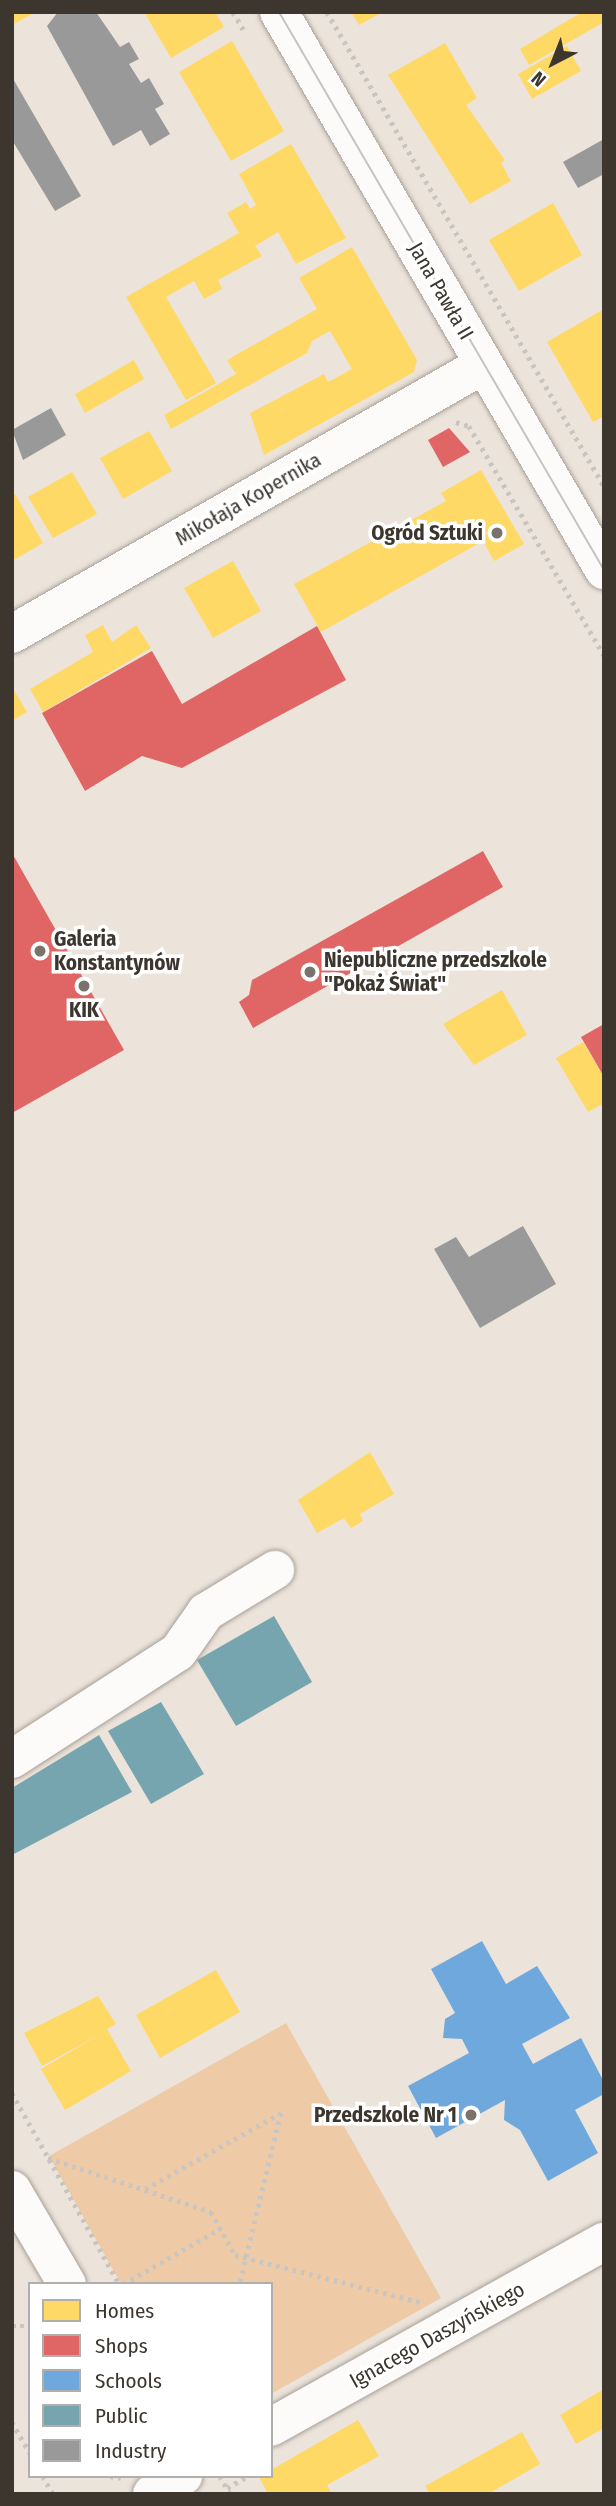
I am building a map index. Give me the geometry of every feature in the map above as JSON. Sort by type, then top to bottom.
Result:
[{"type":"street","name":"Jana Pawła II","points":[[279,12],[604,570]]},
{"type":"street","name":"Mikołaja Kopernika","points":[[12,634],[447,410],[483,365]]},
{"type":"street","points":[[12,1759],[178,1652],[206,1612],[275,1570]]},
{"type":"street","points":[[12,2190],[66,2282]]},
{"type":"street","name":"Ignacego Daszyńskiego","points":[[273,2426],[604,2242]]},
{"type":"path","points":[[233,12],[247,36]]},
{"type":"path","points":[[327,12],[604,486]]},
{"type":"path","points":[[447,410],[469,426],[604,655]]},
{"type":"path","points":[[12,2093],[120,2282]]},
{"type":"path","points":[[144,2189],[281,2113],[241,2282]]},
{"type":"path","points":[[48,2158],[211,2211],[235,2255],[433,2306]]},
{"type":"path","points":[[125,2282],[220,2229]]},
{"type":"path","points":[[12,2422],[28,2450]]},
{"type":"path","points":[[44,2478],[53,2494]]},
{"type":"path","points":[[221,2478],[230,2494]]},
{"type":"path","points":[[227,2488],[244,2478]]},
{"type":"shaded area","points":[[286,2023],[441,2298],[273,2393],[273,2282],[120,2282],[49,2156]]},
{"type":"building: Homes","points":[[12,12],[36,12],[12,25]]},
{"type":"building: Homes","points":[[144,12],[215,12],[224,27],[171,58]]},
{"type":"building: Homes","points":[[351,12],[383,12],[359,25]]},
{"type":"building: Homes","points":[[582,12],[604,12],[604,22],[529,65],[520,49]]},
{"type":"building: Homes","points":[[232,41],[284,131],[231,161],[179,72]]},
{"type":"building: Homes","points":[[445,43],[477,98],[466,105],[505,160],[501,163],[511,181],[470,204],[388,75]]},
{"type":"building: Homes","points":[[567,46],[581,71],[532,99],[518,74]]},
{"type":"building: Homes","points":[[291,144],[346,238],[296,264],[278,232],[255,246],[262,256],[218,280],[222,289],[204,299],[194,281],[166,297],[216,383],[186,400],[126,297],[239,233],[227,213],[246,202],[250,209],[256,205],[239,174]]},
{"type":"building: Homes","points":[[553,203],[582,255],[519,291],[489,240]]},
{"type":"building: Homes","points":[[352,247],[417,360],[414,372],[264,455],[250,413],[324,374],[328,382],[352,369],[330,331],[312,341],[307,353],[171,429],[164,415],[236,374],[227,360],[317,309],[299,278]]},
{"type":"building: Homes","points":[[604,309],[604,416],[593,422],[547,342]]},
{"type":"building: Homes","points":[[134,360],[144,379],[85,413],[75,394]]},
{"type":"building: Homes","points":[[149,431],[172,471],[123,499],[100,458]]},
{"type":"building: Homes","points":[[481,470],[524,544],[494,561],[483,541],[321,632],[294,584],[446,501],[441,493]]},
{"type":"building: Homes","points":[[72,472],[97,514],[53,538],[28,497]]},
{"type":"building: Homes","points":[[15,494],[43,543],[12,561],[12,495]]},
{"type":"building: Homes","points":[[233,561],[261,611],[213,638],[184,588]]},
{"type":"building: Homes","points":[[103,625],[112,642],[136,625],[151,648],[43,712],[30,689],[93,652],[85,635]]},
{"type":"building: Homes","points":[[12,687],[27,712],[12,721]]},
{"type":"building: Homes","points":[[502,990],[527,1035],[474,1065],[443,1024]]},
{"type":"building: Homes","points":[[583,1042],[604,1077],[604,1103],[588,1112],[556,1058]]},
{"type":"building: Homes","points":[[370,1452],[394,1494],[360,1514],[363,1521],[351,1528],[344,1518],[317,1533],[298,1500]]},
{"type":"building: Homes","points":[[216,1970],[240,2012],[160,2058],[136,2015]]},
{"type":"building: Homes","points":[[98,1996],[116,2024],[107,2029],[131,2071],[65,2110],[41,2069],[99,2035],[42,2066],[24,2033]]},
{"type":"building: Homes","points":[[604,2389],[604,2428],[576,2444],[560,2415]]},
{"type":"building: Homes","points":[[358,2420],[379,2456],[327,2485],[332,2494],[268,2494],[260,2478],[273,2478],[273,2469]]},
{"type":"building: Homes","points":[[522,2432],[540,2464],[488,2494],[430,2494],[425,2486]]},
{"type":"building: Shops","points":[[449,428],[470,452],[443,467],[428,440]]},
{"type":"building: Shops","points":[[317,626],[346,680],[182,768],[142,756],[85,791],[42,713],[152,651],[182,704]]},
{"type":"building: Shops","points":[[483,851],[503,887],[253,1028],[239,1002],[249,995],[252,980]]},
{"type":"building: Shops","name":"Galeria Konstantynów","points":[[12,853],[124,1050],[12,1113]]},
{"type":"building: Shops","points":[[604,1024],[604,1077],[581,1037]]},
{"type":"building: Schools","points":[[482,1941],[506,1984],[537,1966],[570,2018],[522,2044],[533,2064],[581,2038],[604,2082],[604,2094],[575,2110],[598,2153],[548,2181],[520,2130],[504,2120],[505,2100],[436,2138],[408,2086],[469,2053],[462,2039],[443,2038],[445,2019],[455,2013],[431,1969]]},
{"type":"building: Public","points":[[274,1616],[312,1682],[236,1726],[197,1660]]},
{"type":"building: Public","points":[[161,1702],[204,1774],[151,1804],[108,1731]]},
{"type":"building: Public","points":[[99,1735],[132,1792],[12,1855],[12,1788]]},
{"type":"building: Industry","points":[[58,12],[96,12],[120,47],[129,42],[139,59],[129,64],[141,83],[149,78],[164,104],[155,109],[170,134],[150,146],[141,130],[113,146],[47,26]]},
{"type":"building: Industry","points":[[12,77],[81,196],[55,211],[12,140]]},
{"type":"building: Industry","points":[[604,139],[604,174],[578,188],[563,162]]},
{"type":"building: Industry","points":[[51,408],[66,435],[23,460],[12,430]]},
{"type":"building: Industry","points":[[523,1226],[556,1284],[480,1328],[434,1249],[456,1237],[469,1257]]},
{"type":"tram line","points":[[279,12],[604,570]]},
{"type":"place","name":"Ogród Sztuki","points":[[497,533]]},
{"type":"place","name":"Galeria Konstantynów","points":[[40,951]]},
{"type":"place","name":"Niepubliczne przedszkole \"Pokaż Świat\"","points":[[310,972]]},
{"type":"place","name":"KIK","points":[[84,986]]},
{"type":"place","name":"Przedszkole Nr 1","points":[[471,2115]]}]
